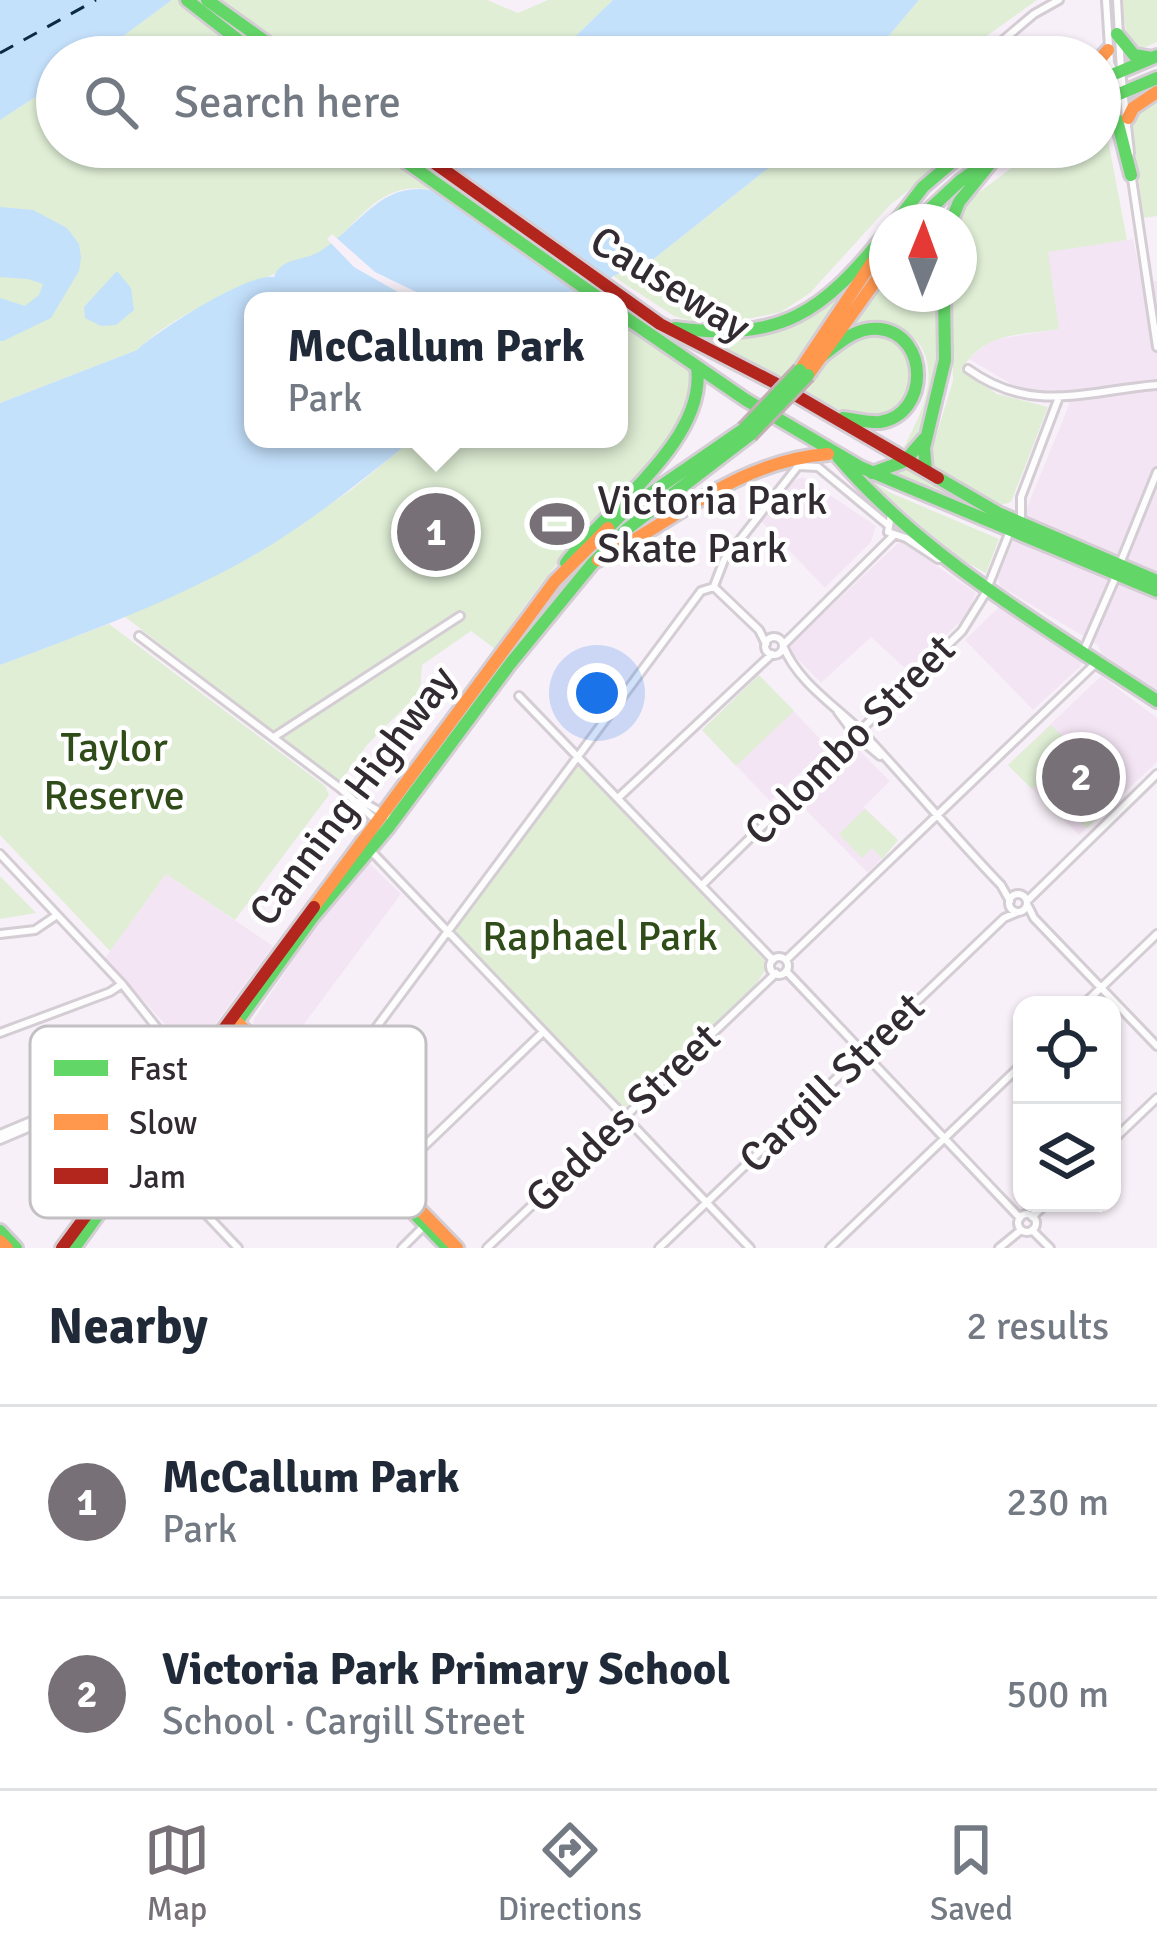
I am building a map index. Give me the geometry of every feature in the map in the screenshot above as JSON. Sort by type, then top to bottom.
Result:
[{"type":"main road","points":[[207,0],[257,36]]},
{"type":"main road","points":[[189,2],[233,36]]},
{"type":"main road","points":[[1121,39],[1134,55],[1156,57]]},
{"type":"main road","points":[[1123,81],[1156,57]]},
{"type":"main road","points":[[1123,81],[1157,78]]},
{"type":"main road","points":[[1127,118],[1133,108],[1157,92]]},
{"type":"main road","points":[[1121,136],[1131,175]]},
{"type":"main road","name":"Causeway","points":[[427,168],[601,292]]},
{"type":"main road","points":[[918,204],[943,168]]},
{"type":"main road","points":[[931,204],[979,168]]},
{"type":"main road","points":[[958,204],[988,168]]},
{"type":"main road","points":[[660,324],[713,333],[776,327],[836,293],[869,257]]},
{"type":"main road","points":[[804,372],[869,267]]},
{"type":"main road","points":[[822,356],[869,290]]},
{"type":"main road","name":"Causeway","points":[[628,307],[818,408],[1016,528]]},
{"type":"main road","points":[[928,473],[922,459],[926,436],[947,367],[945,312]]},
{"type":"main road","name":"Causeway","points":[[628,319],[838,456],[1016,528]]},
{"type":"main road","points":[[747,432],[804,372],[855,332],[886,331],[910,345],[920,384],[907,411],[882,424],[847,419],[818,408]]},
{"type":"main road","points":[[555,581],[572,552],[677,438],[700,395],[703,382],[697,368]]},
{"type":"main road","name":"Canning Highway","points":[[231,1026],[369,849],[555,581],[625,511],[747,432]]},
{"type":"main road","name":"Canning Highway","points":[[231,1026],[385,821],[592,564],[627,529],[747,432]]},
{"type":"main road","points":[[872,473],[905,461],[926,436]]},
{"type":"main road","points":[[592,564],[654,524],[773,464],[802,454],[838,456],[856,478],[948,559],[1155,701]]},
{"type":"main road","points":[[1016,528],[1157,591]]},
{"type":"main road","points":[[1118,570],[1157,581]]},
{"type":"main road","points":[[233,1023],[236,1026]]},
{"type":"main road","points":[[233,1023],[236,1026]]},
{"type":"main road","name":"Canning Highway","points":[[62,1248],[85,1218]]},
{"type":"main road","name":"Canning Highway","points":[[74,1248],[99,1218]]},
{"type":"main road","points":[[424,1218],[448,1248]]},
{"type":"main road","points":[[428,1222],[458,1248]]},
{"type":"main road","points":[[0,1231],[16,1248]]},
{"type":"main road","points":[[0,1240],[7,1248]]},
{"type":"street","points":[[1007,36],[1059,0]]},
{"type":"street","points":[[1096,0],[1106,13]]},
{"type":"street","points":[[1105,36],[1106,0]]},
{"type":"street","points":[[1117,0],[1117,34]]},
{"type":"street","points":[[1121,65],[1131,175],[1157,347]]},
{"type":"street","points":[[1147,274],[1157,273]]},
{"type":"street","points":[[968,369],[1004,391],[1031,398],[1157,385]]},
{"type":"street","points":[[1016,528],[1021,497],[1059,397]]},
{"type":"street","points":[[376,1026],[701,591],[714,586],[724,560],[793,469],[818,466],[890,531],[938,559],[948,559]]},
{"type":"street","points":[[1083,652],[1157,472]]},
{"type":"street","points":[[998,513],[1008,512],[1021,497]]},
{"type":"street","points":[[618,798],[771,646],[879,550],[890,531],[892,507]]},
{"type":"street","name":"Colombo Street","points":[[703,884],[962,631],[1016,528]]},
{"type":"street","points":[[714,586],[1157,1046]]},
{"type":"street","points":[[274,737],[460,616]]},
{"type":"street","points":[[783,645],[791,633]]},
{"type":"street","points":[[139,637],[357,802],[361,811],[385,821]]},
{"type":"street","points":[[771,646],[783,645]]},
{"type":"street","points":[[783,645],[790,662]]},
{"type":"street","points":[[520,696],[703,884],[773,967],[786,960],[1097,662]]},
{"type":"street","points":[[1019,903],[1157,774]]},
{"type":"street","points":[[369,849],[751,1248]]},
{"type":"street","points":[[0,854],[155,1026]]},
{"type":"street","name":"Cargill Street","points":[[659,1248],[1019,903]]},
{"type":"street","points":[[0,934],[35,930],[57,915]]},
{"type":"street","points":[[1093,996],[1157,934]]},
{"type":"street","points":[[786,960],[786,971],[1020,1218],[1021,1230]]},
{"type":"street","name":"Geddes Street","points":[[487,1248],[758,987],[773,967],[786,971]]},
{"type":"street","points":[[0,1033],[122,984]]},
{"type":"street","points":[[426,1144],[542,1033]]},
{"type":"street","points":[[830,1248],[1013,1072]]},
{"type":"street","points":[[1121,1133],[1157,1098]]},
{"type":"street","points":[[0,1137],[30,1124]]},
{"type":"street","points":[[1020,1218],[1037,1212]]},
{"type":"street","points":[[1032,1216],[1032,1230]]},
{"type":"street","points":[[210,1218],[238,1248]]},
{"type":"street","points":[[402,1248],[428,1222]]},
{"type":"street","points":[[999,1248],[1021,1230],[1032,1230],[1050,1248]]},
{"type":"shaded area","points":[[1133,239],[1142,282],[1157,281],[1157,691],[1101,653],[1098,645],[1000,586],[998,578],[1069,405],[1065,391],[1034,395],[1012,390],[1013,385],[969,359],[991,340],[1059,329],[1047,252]]},
{"type":"shaded area","points":[[803,477],[876,526],[871,542],[825,588],[762,522],[793,481]]},
{"type":"shaded area","points":[[898,543],[976,593],[970,607],[908,671],[871,637],[821,683],[787,648]]},
{"type":"shaded area","points":[[999,607],[1081,662],[1033,710],[965,640]]},
{"type":"shaded area","points":[[759,675],[828,747],[770,801],[702,730]]},
{"type":"shaded area","points":[[1101,676],[1157,718],[1157,762],[1079,835],[1008,765]]},
{"type":"shaded area","points":[[856,747],[890,781],[864,807],[898,840],[868,873],[798,802]]},
{"type":"shaded area","points":[[370,864],[401,894],[303,1026],[253,1026],[316,925]]},
{"type":"shaded area","points":[[166,874],[273,946],[213,1026],[167,1026],[105,958]]},
{"type":"green space","points":[[172,0],[487,0],[518,13],[548,0],[613,0],[576,36],[123,36]]},
{"type":"green space","points":[[919,0],[1037,0],[987,36],[889,36]]},
{"type":"green space","points":[[1123,0],[1157,0],[1157,42],[1143,48],[1132,41]]},
{"type":"green space","points":[[36,97],[36,168],[460,168],[462,182],[444,193],[412,188],[389,195],[317,254],[200,307],[137,350],[0,403],[0,120]]},
{"type":"green space","points":[[1157,98],[1157,216],[1143,218],[1132,121],[1134,113]]},
{"type":"green space","points":[[768,168],[937,168],[891,204],[869,204],[869,228],[810,293],[781,312],[729,323],[695,322],[674,316],[613,276],[651,261]]},
{"type":"green space","points":[[1011,168],[1113,168],[1127,240],[1048,252],[1059,329],[992,342],[961,370],[997,394],[1048,407],[1011,502],[1001,505],[930,464],[929,459],[953,381],[952,312],[977,312],[977,204],[965,204]]},
{"type":"green space","points":[[839,295],[844,298],[784,379],[701,337],[774,329]]},
{"type":"green space","points":[[869,301],[869,312],[937,312],[933,394],[907,449],[928,384],[924,351],[905,331],[892,326],[862,325],[846,331]]},
{"type":"green space","points":[[628,325],[672,352],[695,374],[697,392],[672,438],[553,569],[495,649],[471,631],[422,665],[420,692],[367,745],[339,783],[124,616],[254,555],[350,491],[402,448],[628,448]]},
{"type":"green space","points":[[878,334],[895,343],[913,369],[915,383],[903,408],[891,415],[864,417],[802,390],[844,347]]},
{"type":"green space","points":[[903,466],[991,516],[885,476]]},
{"type":"green space","points":[[865,477],[891,493],[999,539],[986,573],[957,557]]},
{"type":"green space","name":"Taylor Reserve","points":[[109,624],[325,786],[329,795],[235,920],[166,874],[110,951],[0,835],[0,665]]},
{"type":"green space","points":[[759,675],[794,711],[736,766],[702,730]]},
{"type":"green space","points":[[1051,725],[1078,752],[1075,756],[1086,767],[1083,771],[1098,787],[1082,803],[1096,820],[1087,828],[1068,808],[1084,792],[1076,783],[1069,784],[1068,775],[1046,776],[1032,789],[1008,765]]},
{"type":"green space","name":"Raphael Park","points":[[579,766],[769,965],[712,1029],[692,1042],[678,1061],[625,1107],[618,1106],[456,934],[457,925],[572,768]]},
{"type":"green space","points":[[865,809],[898,840],[882,859],[872,848],[862,858],[839,834]]},
{"type":"green space","points":[[0,876],[36,913],[0,919]]},
{"type":"water","points":[[0,0],[172,0],[123,36],[36,36],[36,97],[0,120]]},
{"type":"water","points":[[613,0],[919,0],[889,36],[576,36]]},
{"type":"water","points":[[458,168],[768,168],[651,261],[613,276],[595,292],[244,292],[244,448],[402,448],[317,514],[226,571],[130,615],[0,665],[0,403],[137,350],[225,293],[274,277],[288,262],[322,250],[390,196],[405,190],[443,193],[462,182]]},
{"type":"water","points":[[0,207],[33,210],[67,228],[79,244],[81,258],[79,271],[51,318],[3,341],[0,298],[25,306],[39,295],[43,284],[0,277]]},
{"type":"water","points":[[117,271],[131,288],[134,310],[116,325],[101,326],[85,318],[84,307]]},
{"type":"pier","points":[[426,181],[443,187],[455,181],[610,286],[603,292],[580,292]]},
{"type":"pier","points":[[332,234],[375,272],[416,292],[398,292],[354,267],[327,239]]},
{"type":"ferry route","points":[[0,53],[96,0]]},
{"type":"traffic: fast","points":[[187,0],[233,36]]},
{"type":"traffic: fast","points":[[207,0],[258,36]]},
{"type":"traffic: fast","points":[[1121,39],[1134,55],[1152,58]]},
{"type":"traffic: fast","points":[[1121,71],[1157,56]]},
{"type":"traffic: fast","points":[[1121,93],[1157,78]]},
{"type":"traffic: fast","points":[[1121,136],[1131,175]]},
{"type":"traffic: fast","points":[[415,168],[590,292]]},
{"type":"traffic: fast","points":[[910,204],[945,168]]},
{"type":"traffic: fast","points":[[935,204],[978,168]]},
{"type":"traffic: fast","points":[[958,204],[987,168]]},
{"type":"traffic: fast","points":[[675,328],[744,330],[797,316],[820,302],[869,254]]},
{"type":"traffic: fast","points":[[926,471],[924,448],[945,360],[944,312]]},
{"type":"traffic: fast","points":[[628,319],[746,400],[860,467],[1157,591]]},
{"type":"traffic: fast","points":[[822,356],[856,333],[880,329],[896,334],[915,359],[915,391],[896,416],[880,422],[843,418]]},
{"type":"traffic: fast","points":[[566,563],[671,447],[696,394],[697,367]]},
{"type":"traffic: fast","points":[[744,429],[800,370]]},
{"type":"traffic: fast","points":[[750,435],[808,375]]},
{"type":"traffic: fast","points":[[608,528],[625,511],[744,429]]},
{"type":"traffic: fast","points":[[234,1026],[312,918],[388,828],[510,664],[592,564],[627,529],[750,435]]},
{"type":"traffic: fast","points":[[872,473],[905,461],[924,439]]},
{"type":"traffic: fast","points":[[838,457],[872,494],[948,560],[1157,701]]},
{"type":"traffic: fast","points":[[938,478],[998,513],[1157,581]]},
{"type":"traffic: fast","points":[[74,1248],[96,1218]]},
{"type":"traffic: fast","points":[[419,1218],[448,1248]]},
{"type":"traffic: fast","points":[[0,1231],[16,1248]]},
{"type":"traffic: slow","points":[[1128,118],[1133,108],[1157,92]]},
{"type":"traffic: slow","points":[[800,370],[869,267]]},
{"type":"traffic: slow","points":[[808,375],[869,290]]},
{"type":"traffic: slow","points":[[598,560],[736,480],[795,459],[828,454]]},
{"type":"traffic: slow","points":[[314,907],[555,581],[608,528]]},
{"type":"traffic: slow","points":[[236,1021],[241,1026]]},
{"type":"traffic: slow","points":[[426,1216],[457,1248]]},
{"type":"traffic: slow","points":[[0,1241],[7,1248]]},
{"type":"traffic: jam","points":[[441,168],[615,292]]},
{"type":"traffic: jam","points":[[628,301],[660,324],[773,382],[938,478]]},
{"type":"traffic: jam","points":[[226,1026],[314,907]]},
{"type":"traffic: jam","points":[[62,1248],[84,1218]]},
{"type":"place","name":"Victoria Park Skate Park","points":[[557,524]]},
{"type":"place","name":"McCallum Park","points":[[436,532]]},
{"type":"place","name":"Victoria Park Primary School","points":[[1081,777]]}]
